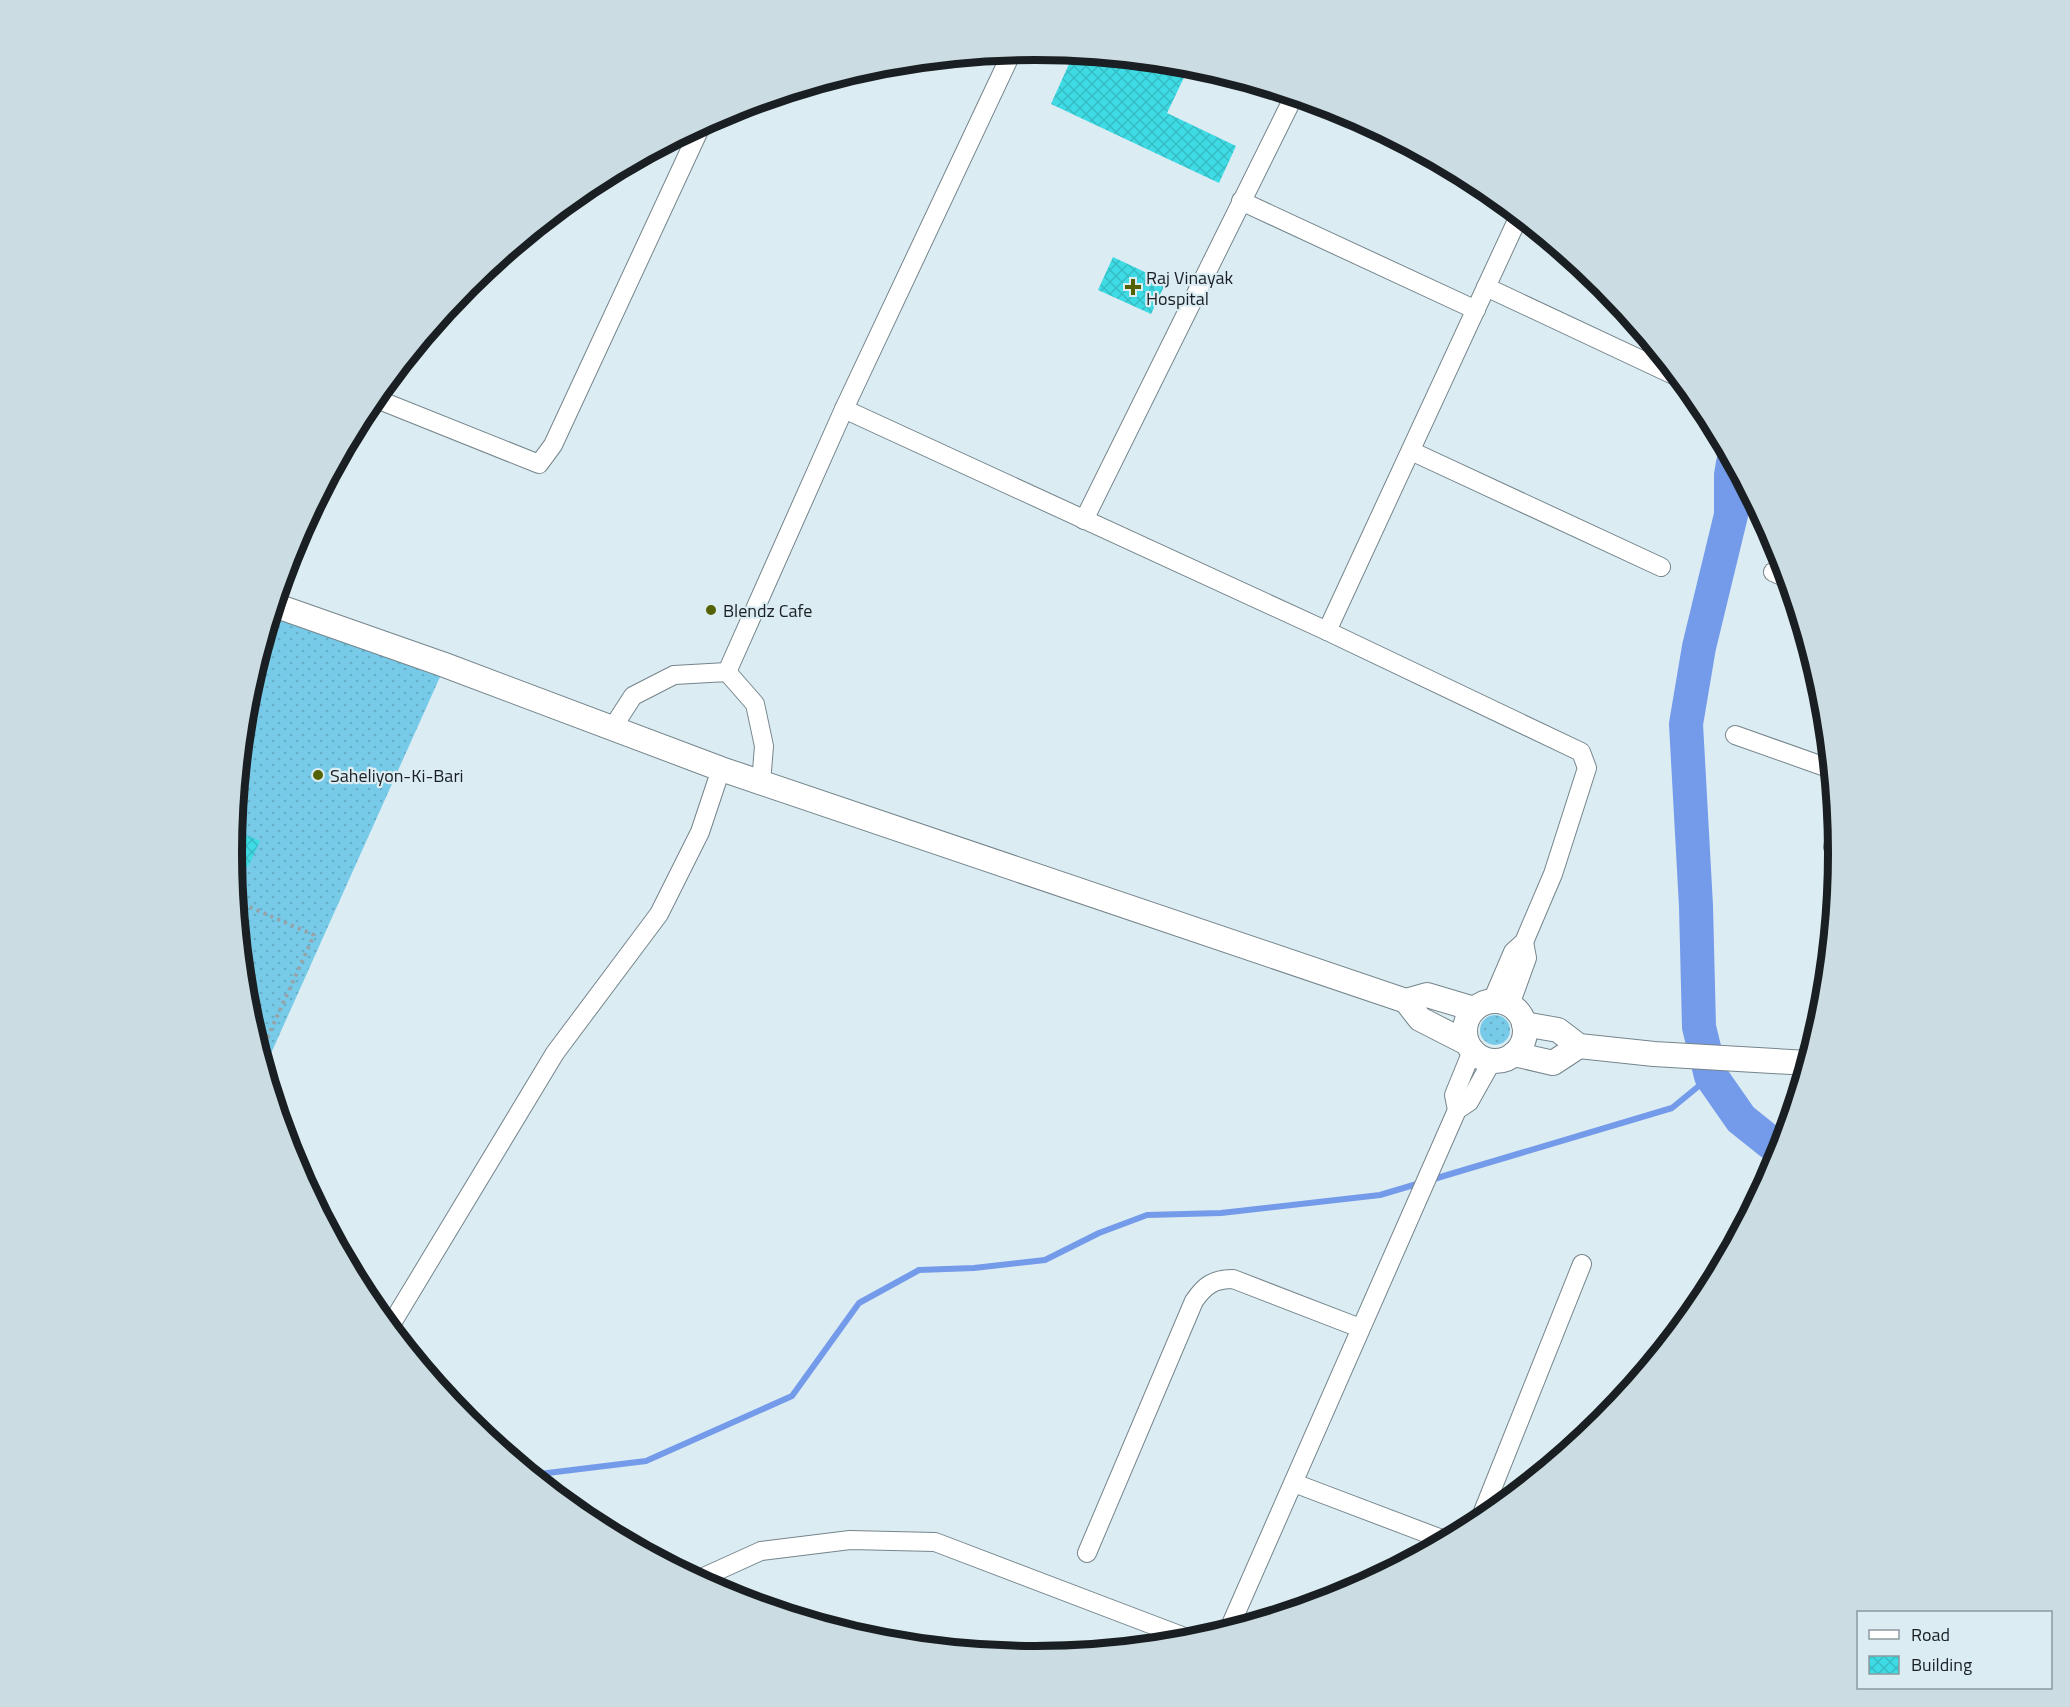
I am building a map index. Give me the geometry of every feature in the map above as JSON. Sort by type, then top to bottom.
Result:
[{"type":"main road","points":[[281,608],[761,783],[1406,1001],[1420,1019],[1486,1052],[1553,1063],[1579,1046]]},
{"type":"main road","points":[[1406,1001],[1427,995],[1500,1010],[1558,1030],[1579,1046],[1654,1054],[1800,1063]]},
{"type":"main road","points":[[1486,1052],[1465,1024],[1500,1010]]},
{"type":"main road","points":[[1486,1052],[1523,1040],[1500,1010]]},
{"type":"street","points":[[727,672],[844,409],[1008,61]]},
{"type":"street","points":[[1084,520],[1291,102]]},
{"type":"street","points":[[383,402],[539,464],[553,445],[696,136]]},
{"type":"street","points":[[1241,201],[1476,310]]},
{"type":"street","points":[[1327,631],[1516,223]]},
{"type":"street","points":[[1486,287],[1666,371]]},
{"type":"street","points":[[844,409],[1327,631],[1581,752],[1587,768],[1553,874],[1524,942],[1513,952],[1500,1010]]},
{"type":"street","points":[[1411,451],[1661,567]]},
{"type":"street","points":[[613,727],[633,696],[674,675],[727,672]]},
{"type":"street","points":[[727,672],[755,704],[764,746],[761,783]]},
{"type":"street","points":[[1735,735],[1824,767]]},
{"type":"street","points":[[394,1321],[555,1053],[659,914],[700,832],[721,769]]},
{"type":"street","points":[[1232,1622],[1457,1110],[1454,1095],[1486,1052]]},
{"type":"street","points":[[1485,1507],[1582,1264]]},
{"type":"street","points":[[1087,1554],[1194,1301],[1204,1286],[1220,1279],[1233,1279],[1360,1328]]},
{"type":"street","points":[[1294,1483],[1439,1537]]},
{"type":"street","points":[[707,1576],[761,1551],[850,1540],[935,1542],[1177,1634]]},
{"type":"path","points":[[243,904],[314,935],[265,1043]]},
{"type":"shaded area","name":"Saheliyon-Ki-Bari","points":[[278,618],[440,677],[269,1058],[248,957],[243,905],[243,802],[248,750],[257,699]]},
{"type":"shaded area","points":[[1495,1015],[1506,1019],[1510,1030],[1506,1041],[1495,1045],[1484,1041],[1480,1030],[1484,1019]]},
{"type":"building","points":[[1070,61],[1139,67],[1186,74],[1167,113],[1236,146],[1219,183],[1051,104]]},
{"type":"building","points":[[1113,257],[1166,282],[1151,314],[1098,290]]},
{"type":"building","points":[[242,834],[260,841],[248,867],[242,864]]},
{"type":"waterway","points":[[1731,474],[1731,515],[1699,647],[1686,724],[1696,906],[1699,1027],[1711,1076],[1741,1119],[1773,1143]]},
{"type":"waterway","points":[[541,1474],[646,1461],[792,1396],[859,1303],[919,1270],[974,1268],[1045,1260],[1099,1233],[1147,1215],[1221,1213],[1380,1195],[1672,1108],[1711,1076]]},
{"type":"place","name":"Raj Vinayak Hospital","points":[[1133,287]]},
{"type":"place","name":"Blendz Cafe","points":[[711,610]]},
{"type":"place","name":"Saheliyon-Ki-Bari","points":[[318,775]]}]
